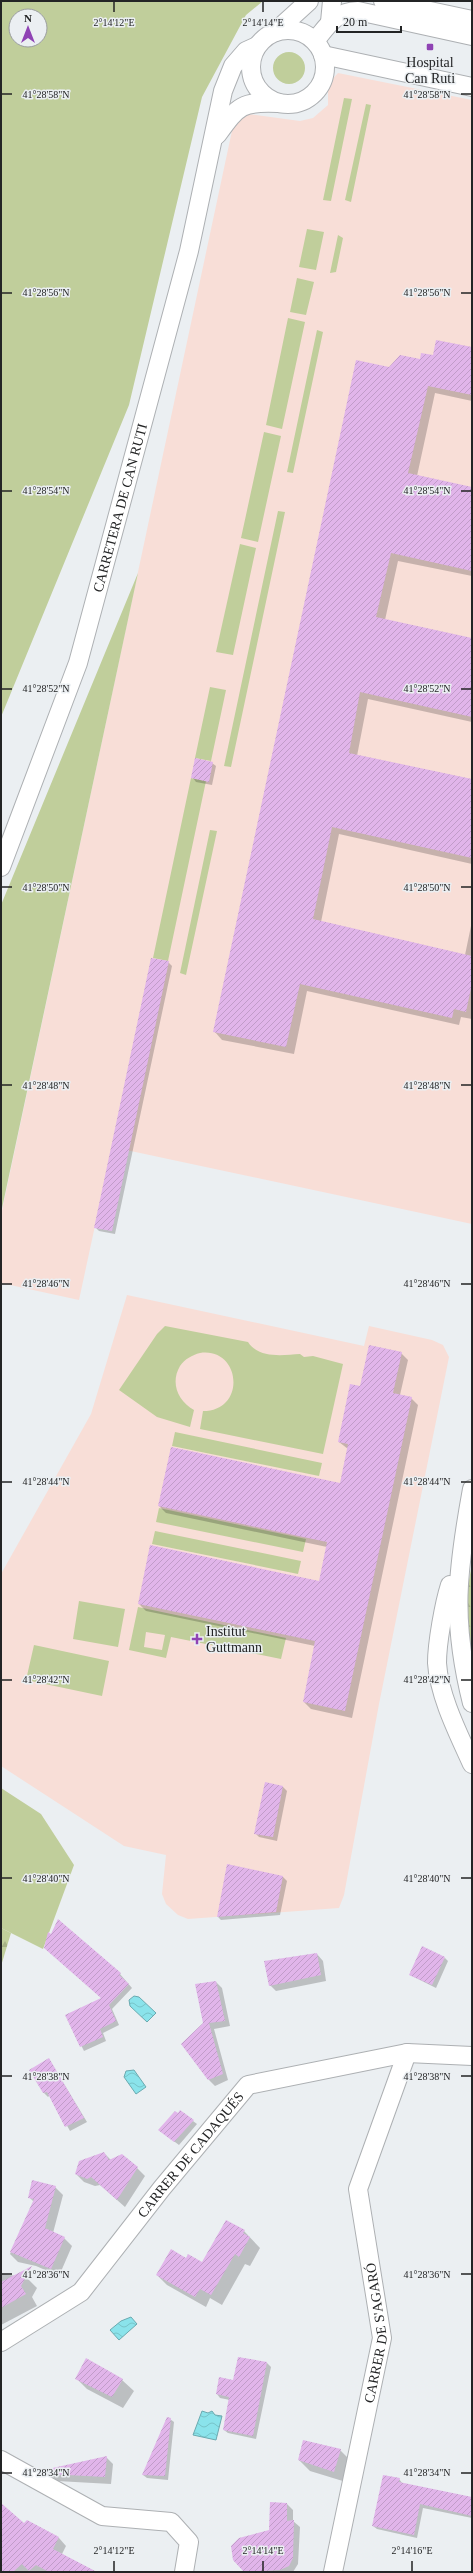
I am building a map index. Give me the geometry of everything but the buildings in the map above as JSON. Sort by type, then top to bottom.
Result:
[{"type":"street","points":[[308,1],[258,46],[252,59],[252,74],[257,88],[268,98],[282,104],[294,104],[305,100],[315,93],[322,83],[325,70],[319,48],[330,22],[332,1]]},
{"type":"street","points":[[383,1],[472,20]]},
{"type":"street","points":[[330,22],[343,12],[358,11],[472,36]]},
{"type":"street","points":[[275,32],[286,30],[297,31],[319,48],[472,88]]},
{"type":"street","name":"CARRETERA DE CAN RUTI","points":[[1,867],[78,663],[189,250],[223,91],[233,66],[246,52],[258,46]]},
{"type":"street","name":"CARRETERA DE CAN RUTI","points":[[213,141],[236,110],[258,102],[282,104]]},
{"type":"street","points":[[472,1489],[460,1558],[457,1622],[472,1703]]},
{"type":"street","points":[[460,1558],[446,1600],[438,1663],[452,1720],[472,1764]]},
{"type":"street","points":[[456,1728],[462,1711],[455,1664],[461,1649]]},
{"type":"street","points":[[456,1728],[469,1735],[472,1741]]},
{"type":"street","name":"CARRER DE CADAQUÉS","points":[[1,2342],[82,2292],[162,2188],[248,2085],[407,2053],[472,2056]]},
{"type":"street","name":"CARRER DE S'AGARÓ","points":[[333,2572],[382,2338],[358,2189],[407,2053]]},
{"type":"street","points":[[1,2460],[102,2516],[171,2522],[188,2542],[184,2572]]},
{"type":"shaded area","points":[[338,73],[472,100],[472,1224],[112,1147],[79,1300],[1,1283],[1,1215],[233,126],[248,114],[300,121],[313,118],[328,105],[328,84]]},
{"type":"shaded area","name":"Institut Guttmann","points":[[127,1295],[364,1346],[369,1326],[432,1340],[443,1345],[449,1357],[379,1704],[344,1895],[339,1908],[188,1919],[178,1915],[166,1904],[162,1894],[166,1855],[124,1846],[1,1766],[1,1574],[91,1414]]},
{"type":"green space","points":[[1,1],[263,1],[246,15],[202,97],[129,405],[1,717]]},
{"type":"green space","points":[[286,52],[292,52],[302,59],[305,68],[304,74],[298,81],[292,84],[286,84],[276,77],[273,71],[273,65],[280,55]]},
{"type":"green space","points":[[344,98],[352,99],[331,201],[323,200]]},
{"type":"green space","points":[[366,104],[371,105],[351,202],[345,200]]},
{"type":"green space","points":[[307,229],[324,232],[316,270],[299,267]]},
{"type":"green space","points":[[338,235],[343,238],[336,272],[330,273]]},
{"type":"green space","points":[[297,278],[314,282],[306,315],[290,312]]},
{"type":"green space","points":[[288,318],[305,322],[282,429],[266,425]]},
{"type":"green space","points":[[317,330],[323,332],[293,473],[287,472]]},
{"type":"green space","points":[[264,432],[281,436],[258,542],[241,538]]},
{"type":"green space","points":[[278,511],[285,512],[231,767],[224,766]]},
{"type":"green space","points":[[240,544],[256,548],[233,655],[216,652]]},
{"type":"green space","points":[[138,573],[1,1213],[1,905]]},
{"type":"green space","points":[[210,687],[226,690],[211,761],[195,758]]},
{"type":"green space","points":[[191,778],[206,781],[168,961],[153,958]]},
{"type":"green space","points":[[210,830],[217,831],[186,975],[180,973]]},
{"type":"green space","points":[[165,1326],[248,1342],[258,1351],[265,1354],[300,1354],[304,1357],[313,1356],[343,1364],[323,1454],[200,1429],[203,1411],[217,1408],[227,1401],[232,1391],[233,1380],[231,1369],[224,1360],[214,1354],[200,1353],[191,1356],[186,1359],[177,1372],[177,1391],[184,1402],[194,1410],[190,1427],[157,1417],[119,1390],[157,1334]]},
{"type":"green space","points":[[175,1432],[322,1463],[319,1476],[172,1446]]},
{"type":"green space","points":[[159,1508],[306,1539],[303,1552],[156,1522]]},
{"type":"green space","points":[[155,1531],[301,1561],[298,1574],[152,1544]]},
{"type":"green space","points":[[472,1563],[472,1671],[465,1604]]},
{"type":"green space","points":[[79,1601],[125,1609],[118,1647],[73,1639]]},
{"type":"green space","points":[[138,1607],[286,1638],[281,1659],[171,1637],[166,1658],[129,1650]],"holes":[[[146,1632],[165,1635],[162,1650],[144,1647]]]},
{"type":"green space","points":[[34,1645],[109,1661],[102,1696],[26,1680]]},
{"type":"green space","points":[[1,1788],[41,1814],[74,1865],[43,1949],[1,1928]]},
{"type":"green space","points":[[1,1928],[11,1933],[1,1966]]},
{"type":"water","points":[[134,1996],[139,1997],[156,2013],[147,2022],[130,2006],[129,2000]]},
{"type":"water","points":[[134,2070],[146,2087],[136,2094],[124,2077],[126,2071]]},
{"type":"water","points":[[131,2317],[137,2324],[119,2340],[110,2330],[121,2321]]},
{"type":"water","points":[[202,2411],[208,2413],[212,2411],[215,2415],[222,2416],[216,2440],[193,2435]]},
{"type":"place","name":"Hospital Can Ruti","points":[[430,47]]},
{"type":"place","name":"Institut Guttmann","points":[[197,1639]]}]
